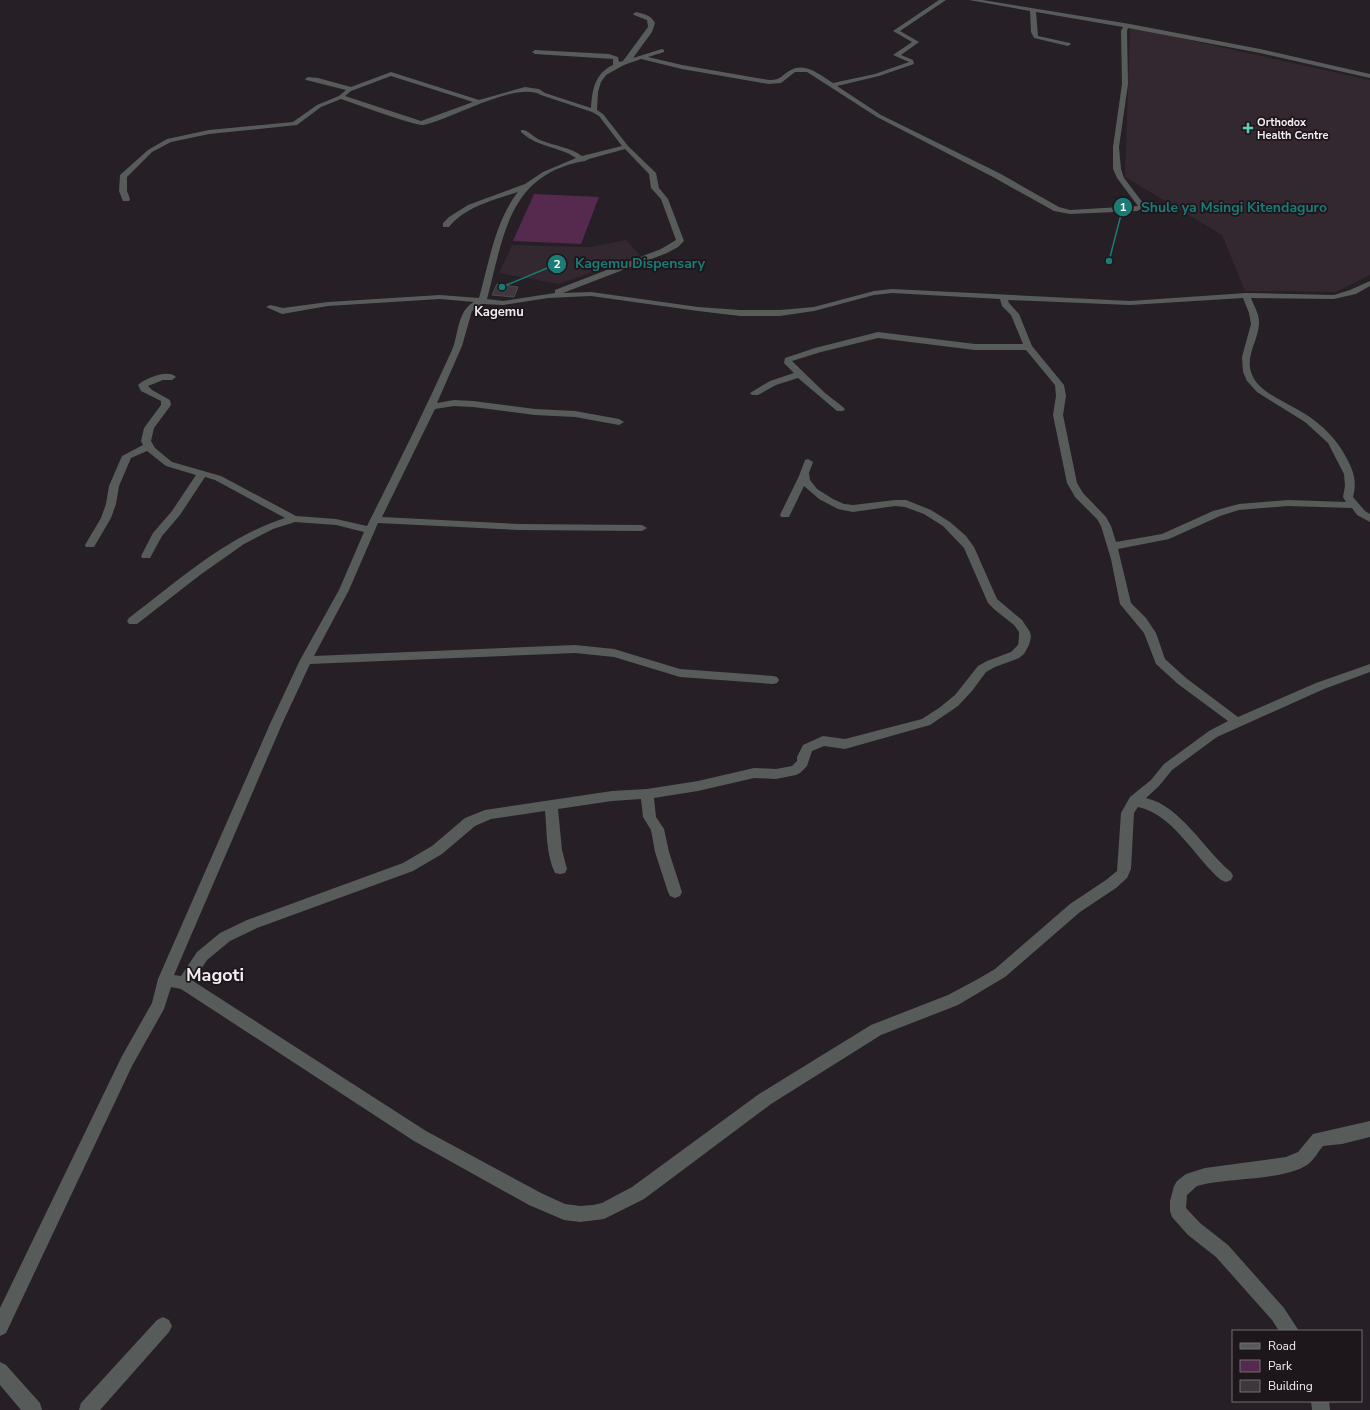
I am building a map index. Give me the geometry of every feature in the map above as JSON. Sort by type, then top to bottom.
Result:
[{"type":"street","points":[[832,85],[877,75],[912,63],[911,61],[896,55],[916,42],[896,31],[943,0]]},
{"type":"street","points":[[972,0],[1130,26],[1260,51],[1370,76]]},
{"type":"street","points":[[1033,10],[1034,32],[1036,37],[1068,44]]},
{"type":"street","points":[[625,62],[650,33],[652,27],[647,18],[636,14]]},
{"type":"street","points":[[643,58],[682,67],[772,82],[779,82],[793,71],[805,69],[879,116],[996,175],[1057,209],[1070,212],[1138,208],[1142,206],[1119,173],[1116,154],[1125,84],[1124,31],[1126,27],[1130,26]]},
{"type":"street","points":[[594,111],[595,91],[605,71],[625,62],[643,58],[662,51]]},
{"type":"street","points":[[535,52],[609,56],[616,58],[616,66]]},
{"type":"street","points":[[126,199],[123,191],[123,177],[150,151],[164,142],[178,137],[199,133],[295,124],[319,106],[341,97],[352,89],[391,74],[480,102]]},
{"type":"street","points":[[308,79],[318,80],[352,89]]},
{"type":"street","points":[[341,97],[420,123],[514,91],[532,88],[543,94],[594,111],[601,115],[626,147],[652,173],[655,188],[664,199],[680,241],[664,251],[548,296]]},
{"type":"street","points":[[523,131],[534,141],[574,153],[583,160]]},
{"type":"street","points":[[446,225],[451,218],[485,200],[527,186],[553,170],[626,147]]},
{"type":"street","points":[[0,1327],[127,1061],[159,1004],[165,979],[276,724],[306,660],[344,590],[370,530],[431,407],[458,346],[468,310],[482,301],[507,215],[517,197],[527,186]]},
{"type":"street","points":[[270,308],[282,311],[324,304],[389,301],[415,298],[457,298],[503,303],[524,301],[548,296],[590,294],[673,307],[740,313],[780,313],[814,309],[874,293],[892,291],[1107,303],[1160,302],[1246,295],[1334,297],[1353,292],[1370,283]]},
{"type":"street","points":[[1246,295],[1255,325],[1246,358],[1247,369],[1252,382],[1267,395],[1311,421],[1331,440],[1339,450],[1352,481],[1348,497],[1360,513],[1370,519]]},
{"type":"street","points":[[1003,296],[1005,304],[1015,314],[1028,347],[1059,385],[1061,396],[1058,415],[1072,483],[1079,495],[1101,518],[1106,526],[1113,546],[1126,604],[1142,621],[1150,633],[1160,661],[1182,681],[1237,722]]},
{"type":"street","points":[[840,409],[822,395],[788,363],[788,360],[818,350],[875,336],[975,347],[1028,347]]},
{"type":"street","points":[[755,393],[781,379],[800,374]]},
{"type":"street","points":[[172,377],[162,377],[144,384],[144,389],[147,392],[155,394],[164,400],[166,405],[149,428],[146,436],[147,443],[151,450],[169,464],[218,478],[294,519]]},
{"type":"street","points":[[431,407],[454,403],[473,404],[540,412],[575,414],[618,422]]},
{"type":"street","points":[[90,545],[106,518],[111,504],[114,486],[127,456],[149,446]]},
{"type":"street","points":[[784,515],[804,476],[808,462]]},
{"type":"street","points":[[146,556],[157,534],[176,513],[202,474]]},
{"type":"street","points":[[184,983],[202,956],[215,944],[236,931],[408,867],[437,850],[467,824],[478,818],[490,814],[612,796],[647,794],[698,786],[754,773],[776,774],[796,770],[803,763],[803,757],[807,748],[823,741],[845,744],[926,722],[946,710],[957,701],[978,673],[986,666],[1016,655],[1020,650],[1025,636],[1022,628],[992,600],[972,554],[960,536],[950,525],[937,516],[904,502],[856,510],[842,507],[815,492],[805,482],[804,476]]},
{"type":"street","points":[[1113,546],[1160,538],[1174,534],[1209,517],[1236,508],[1270,503],[1354,505]]},
{"type":"street","points":[[133,621],[240,542],[269,527],[294,519],[336,522],[370,530]]},
{"type":"street","points":[[375,520],[518,527],[642,528]]},
{"type":"street","points":[[306,660],[575,649],[614,653],[680,673],[773,680]]},
{"type":"street","points":[[165,979],[184,983],[420,1136],[535,1199],[564,1212],[580,1214],[604,1211],[638,1193],[765,1099],[831,1057],[876,1030],[953,1000],[1000,973],[1075,908],[1106,888],[1122,874],[1124,869],[1128,813],[1135,802],[1155,783],[1168,767],[1186,752],[1213,734],[1237,722],[1320,686],[1370,668]]},
{"type":"street","points":[[647,794],[650,817],[657,829],[662,852],[675,892]]},
{"type":"street","points":[[1135,802],[1152,805],[1164,812],[1226,876]]},
{"type":"street","points":[[551,805],[555,850],[560,870]]},
{"type":"street","points":[[1289,1330],[1278,1314],[1222,1251],[1194,1229],[1178,1211],[1178,1198],[1182,1187],[1194,1179],[1218,1173],[1279,1167],[1299,1161],[1319,1139],[1342,1136],[1370,1129]]},
{"type":"street","points":[[88,1410],[162,1326]]},
{"type":"street","points":[[0,1371],[33,1410]]},
{"type":"shaded area","name":"Orthodox Health Centre","points":[[1130,27],[1370,80],[1370,275],[1336,292],[1245,291],[1222,235],[1125,177]]},
{"type":"shaded area","points":[[626,240],[640,255],[559,284],[499,273],[512,245],[589,247]]},
{"type":"green space","points":[[534,194],[599,197],[581,244],[513,241]]},
{"type":"building","points":[[497,284],[518,287],[514,297],[492,295]]},
{"type":"place","name":"Orthodox Health Centre","points":[[1248,128]]},
{"type":"place","name":"Shule ya Msingi Kitendaguro","points":[[1109,261]]},
{"type":"place","name":"Kagemu Dispensary","points":[[502,287]]},
{"type":"district","name":"Kagemu","points":[[499,312]]},
{"type":"district","name":"Magoti","points":[[215,975]]}]
